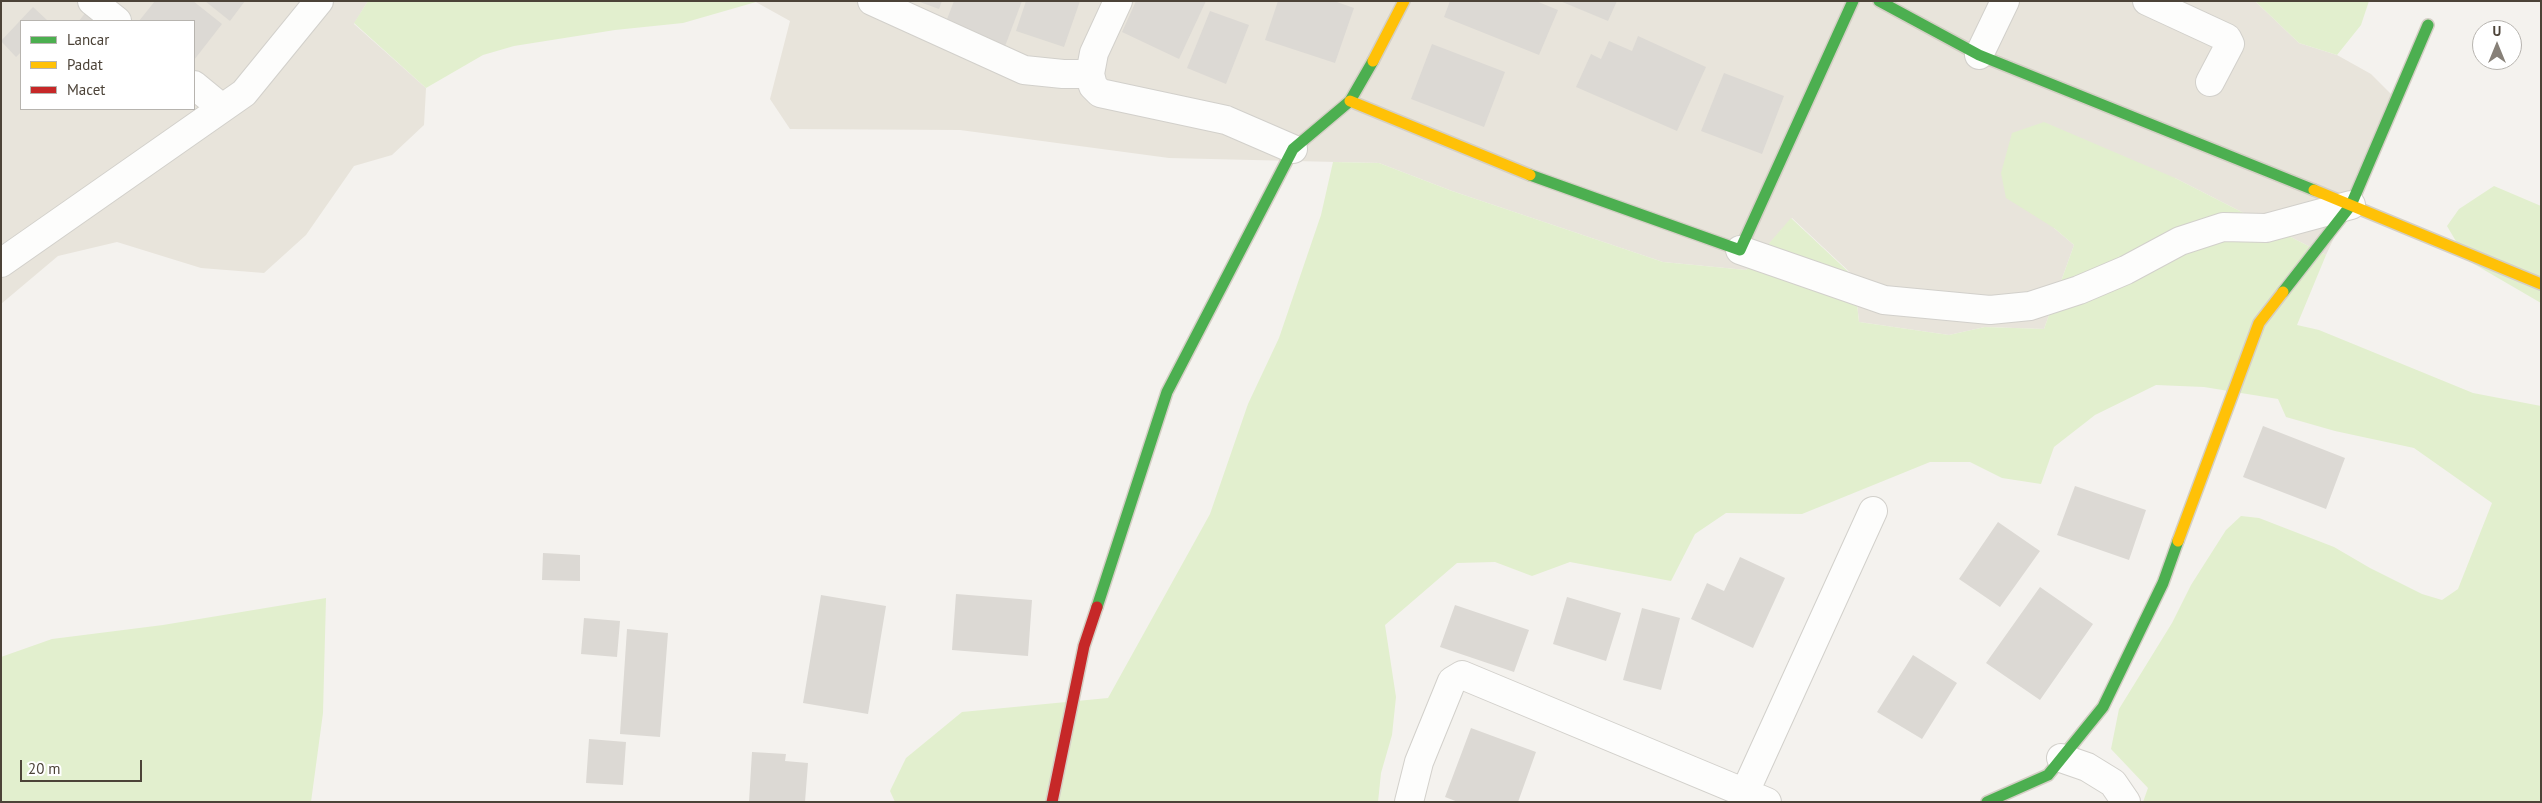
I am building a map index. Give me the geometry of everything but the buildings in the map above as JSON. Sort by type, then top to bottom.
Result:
[{"type":"street","points":[[92,1],[116,20]]},
{"type":"street","points":[[1,264],[244,93],[320,1]]},
{"type":"street","points":[[872,1],[1024,70],[1090,74]]},
{"type":"street","points":[[1118,1],[1094,53],[1090,74],[1093,86],[1100,93],[1226,120],[1293,149]]},
{"type":"street","points":[[1052,802],[1084,646],[1166,392],[1293,149],[1350,101],[1362,82],[1404,1]]},
{"type":"street","points":[[1740,250],[1854,1]]},
{"type":"street","points":[[1879,1],[1979,55],[2541,284]]},
{"type":"street","points":[[1979,55],[2005,1]]},
{"type":"street","points":[[2147,1],[2227,38],[2230,44],[2210,82]]},
{"type":"street","points":[[1987,802],[2048,775],[2103,708],[2163,583],[2259,323],[2351,205],[2428,25]]},
{"type":"street","points":[[195,86],[222,108]]},
{"type":"street","points":[[1350,101],[1514,169],[1884,300],[1990,310],[2030,306],[2079,290],[2126,270],[2180,241],[2223,227],[2266,228],[2351,205]]},
{"type":"street","points":[[1409,802],[1419,762],[1452,681],[1462,675],[1756,797],[1874,511]]},
{"type":"street","points":[[2061,758],[2087,767],[2113,784],[2126,802]]},
{"type":"shaded area","points":[[1,1],[368,1],[354,24],[426,88],[424,125],[392,155],[354,166],[306,235],[264,273],[201,268],[117,242],[58,256],[1,304]]},
{"type":"shaded area","points":[[754,1],[2255,1],[2299,43],[2337,55],[2371,74],[2398,101],[2326,255],[2175,178],[2054,228],[2074,245],[2044,329],[1985,327],[1949,335],[1859,322],[1854,276],[1792,218],[1746,270],[1663,262],[1452,191],[1379,163],[1169,158],[960,130],[790,129],[770,99],[790,21]]},
{"type":"green space","points":[[368,1],[756,2],[683,23],[615,30],[514,46],[483,55],[426,88],[354,23]]},
{"type":"green space","points":[[2255,1],[2369,1],[2361,25],[2337,55],[2299,43]]},
{"type":"green space","points":[[2044,122],[2175,178],[2326,255],[2297,325],[2319,330],[2473,393],[2541,406],[2541,802],[2143,802],[2148,788],[2111,749],[2119,709],[2172,623],[2191,585],[2226,530],[2241,516],[2259,518],[2334,547],[2370,568],[2422,594],[2442,600],[2458,589],[2492,503],[2414,448],[2335,431],[2286,417],[2278,399],[2204,387],[2156,385],[2095,415],[2054,447],[2041,484],[2002,478],[1970,462],[1930,462],[1802,514],[1726,513],[1695,534],[1671,581],[1570,562],[1532,576],[1495,562],[1457,563],[1385,625],[1396,697],[1392,735],[1381,773],[1378,802],[895,802],[890,791],[906,758],[962,712],[1108,698],[1210,514],[1248,404],[1279,338],[1321,215],[1333,162],[1379,163],[1452,191],[1663,262],[1746,270],[1791,218],[1854,277],[1859,322],[1949,335],[1985,327],[2044,329],[2074,245],[2054,228],[2006,198],[2001,173],[2012,133]]},
{"type":"green space","points":[[2494,186],[2541,206],[2541,303],[2467,260],[2447,226],[2459,209]]},
{"type":"green space","points":[[326,598],[323,713],[311,802],[1,802],[1,657],[52,639],[163,625]]},
{"type":"traffic: fast","points":[[1530,175],[1740,250],[1853,1]]},
{"type":"traffic: fast","points":[[1879,1],[1979,55],[2314,190]]},
{"type":"traffic: fast","points":[[2283,292],[2351,205],[2428,25]]},
{"type":"traffic: fast","points":[[1097,607],[1167,392],[1293,149],[1350,101],[1373,61]]},
{"type":"traffic: fast","points":[[1987,802],[2048,775],[2103,707],[2163,583],[2178,541]]},
{"type":"traffic: slow","points":[[1373,61],[1404,1]]},
{"type":"traffic: slow","points":[[1350,101],[1530,175]]},
{"type":"traffic: slow","points":[[2314,190],[2541,284]]},
{"type":"traffic: slow","points":[[2178,541],[2259,323],[2283,292]]},
{"type":"traffic: jam","points":[[1052,802],[1084,646],[1097,607]]}]
